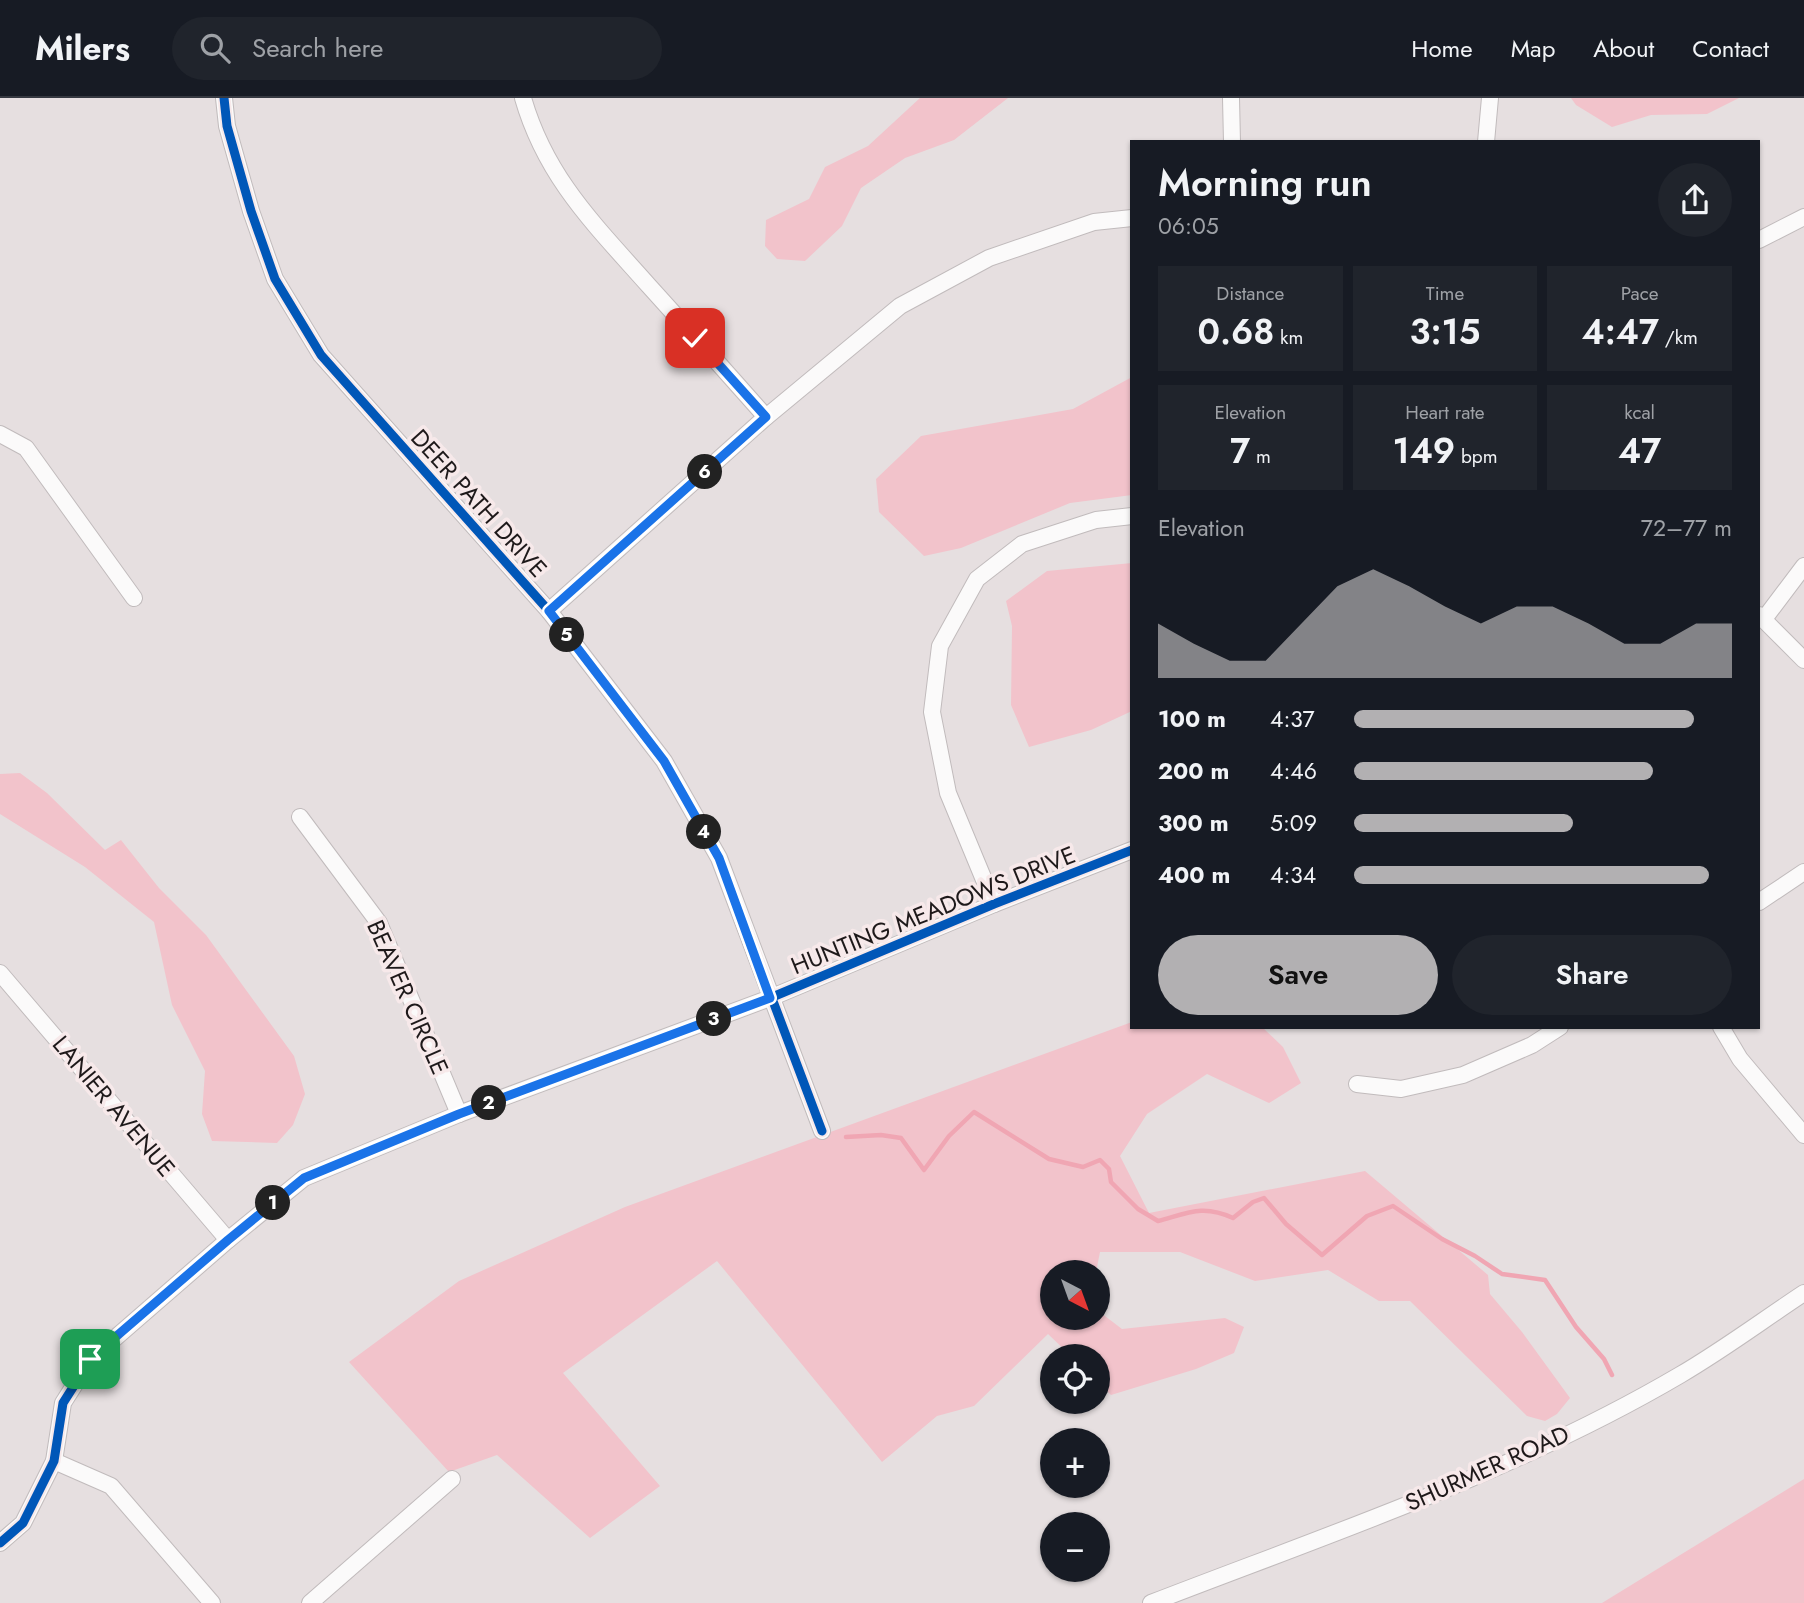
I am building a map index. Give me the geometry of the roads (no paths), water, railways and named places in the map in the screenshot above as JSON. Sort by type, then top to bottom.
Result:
[{"type":"street","name":"DEER PATH DRIVE","points":[[224,98],[228,126],[251,211],[275,279],[321,355],[549,611],[664,761],[719,858],[822,1131]]},
{"type":"street","points":[[523,98],[531,128],[550,165],[579,207],[766,417]]},
{"type":"street","points":[[1231,98],[1232,140]]},
{"type":"street","points":[[1486,140],[1490,98]]},
{"type":"street","points":[[1760,239],[1804,217]]},
{"type":"street","points":[[549,611],[766,417],[900,306],[989,258],[1094,222],[1130,218]]},
{"type":"street","points":[[0,435],[26,448],[135,598]]},
{"type":"street","points":[[994,904],[948,793],[932,712],[940,646],[977,579],[1022,544],[1096,520],[1130,516]]},
{"type":"street","points":[[1804,566],[1761,617],[1804,660]]},
{"type":"street","name":"BEAVER CIRCLE","points":[[300,817],[379,923],[459,1114]]},
{"type":"street","name":"HUNTING MEADOWS DRIVE","points":[[0,1543],[23,1523],[54,1461],[63,1403],[90,1359],[304,1178],[459,1114],[770,998],[994,904],[1130,851]]},
{"type":"street","points":[[1760,901],[1804,872]]},
{"type":"street","name":"LANIER AVENUE","points":[[0,973],[228,1240]]},
{"type":"street","points":[[1357,1084],[1401,1089],[1463,1075],[1532,1045],[1557,1029]]},
{"type":"street","points":[[1722,1029],[1740,1059],[1804,1135]]},
{"type":"street","name":"SHURMER ROAD","points":[[1151,1603],[1477,1476],[1563,1436],[1680,1375],[1804,1293]]},
{"type":"street","points":[[54,1461],[111,1486],[212,1603]]},
{"type":"street","points":[[310,1603],[452,1479]]},
{"type":"waterway","points":[[846,1137],[881,1135],[901,1138],[924,1170],[949,1136],[974,1112],[1049,1159],[1083,1167],[1100,1160],[1109,1169],[1111,1182],[1138,1209],[1158,1221],[1204,1211],[1213,1211],[1233,1218],[1253,1202],[1264,1198],[1286,1224],[1322,1255],[1367,1216],[1393,1206],[1502,1274],[1545,1280],[1576,1327],[1604,1359],[1612,1375]]}]
